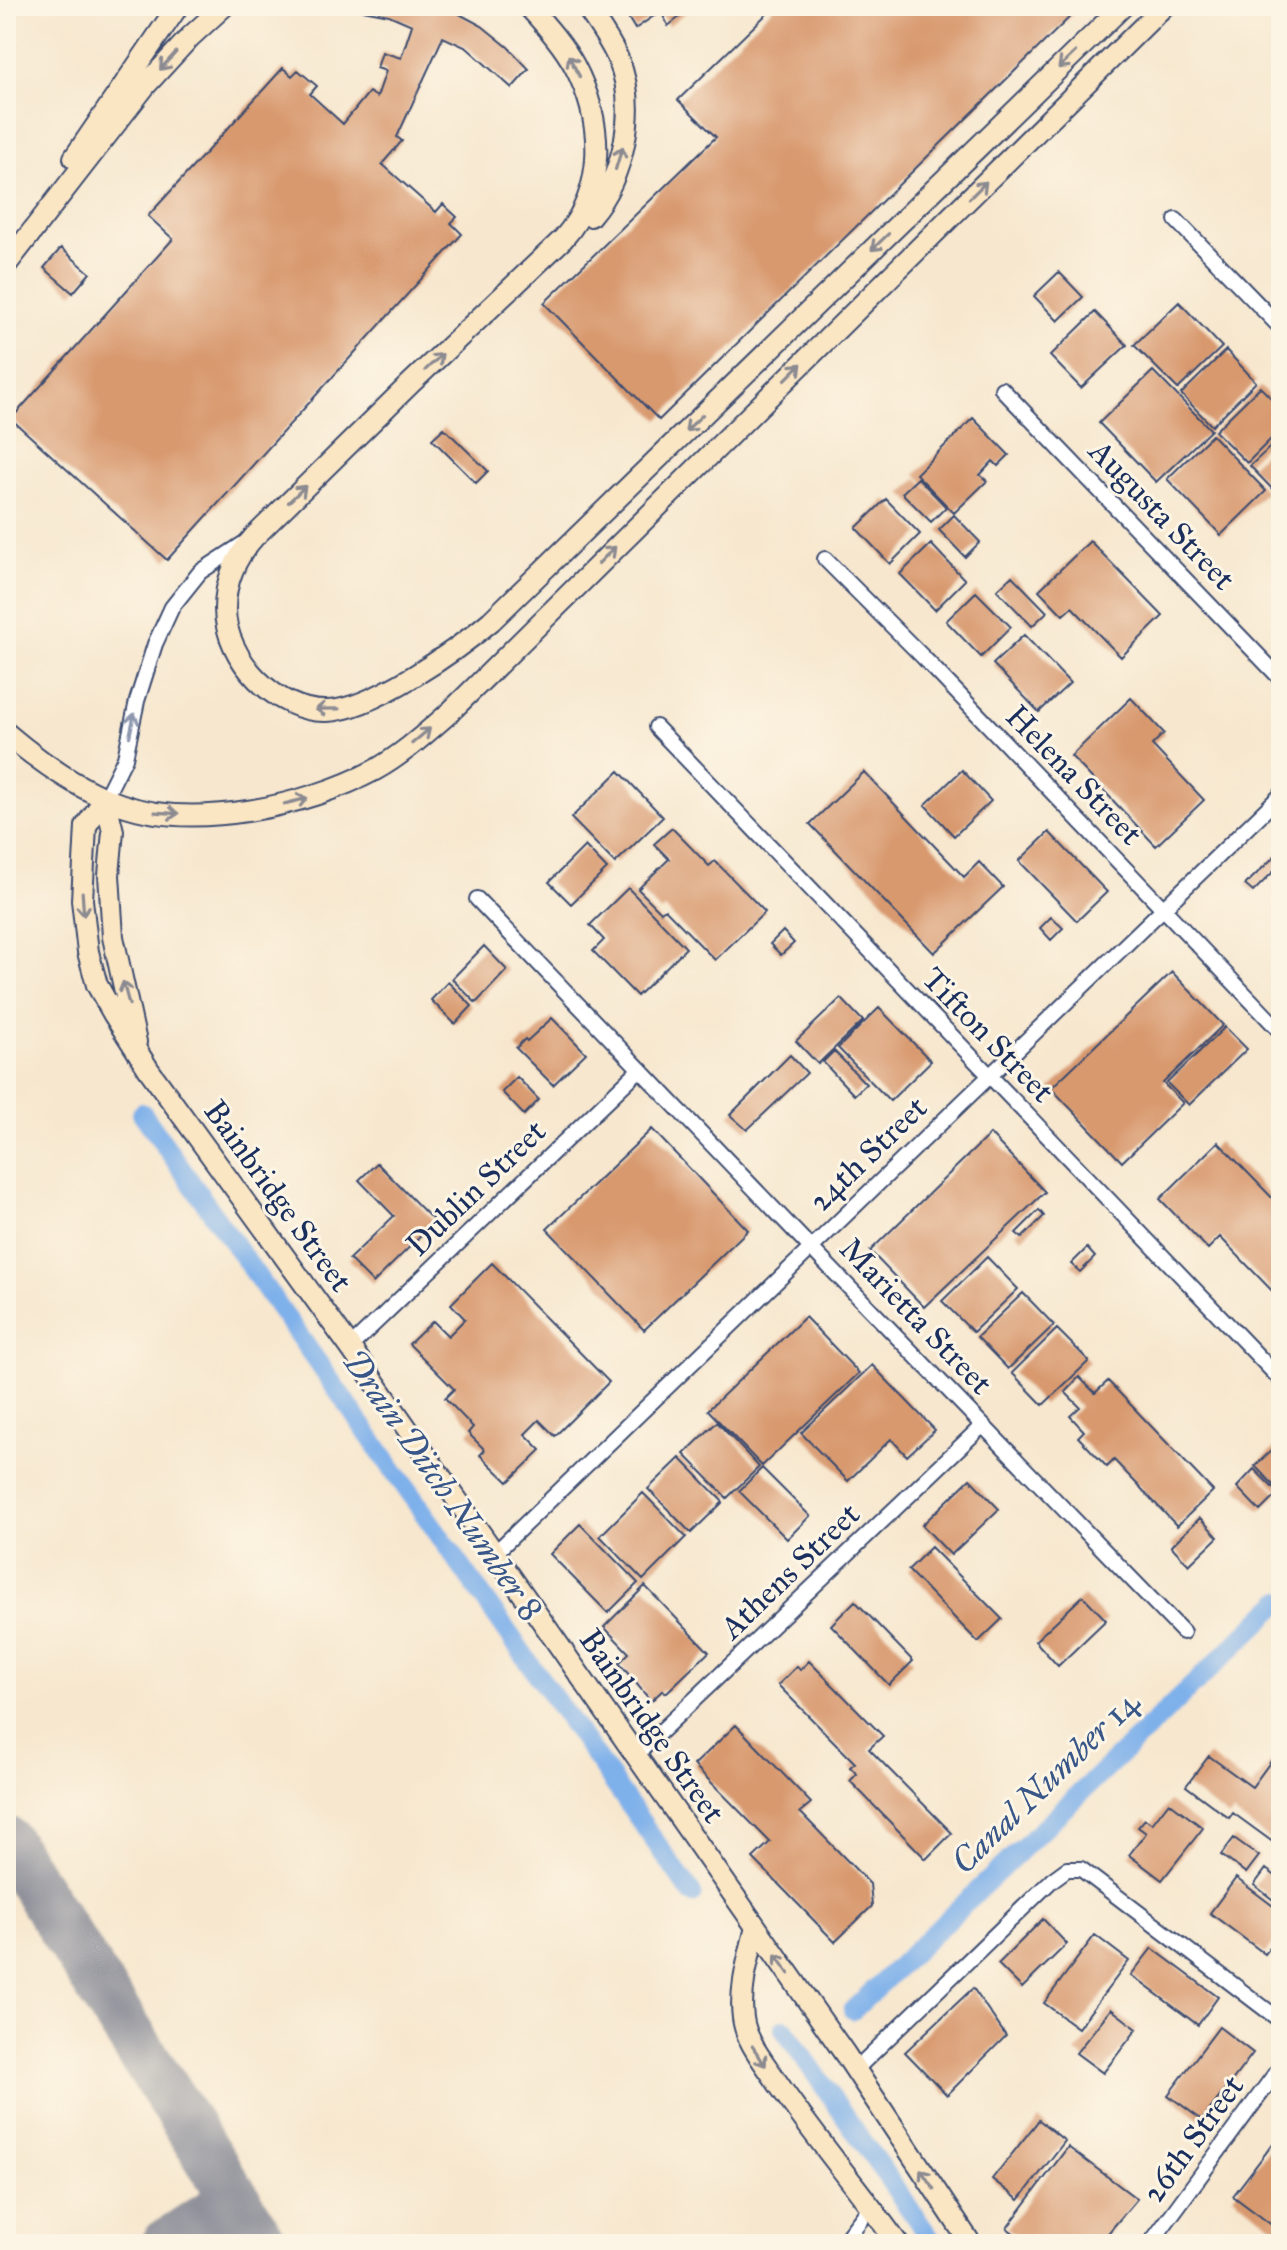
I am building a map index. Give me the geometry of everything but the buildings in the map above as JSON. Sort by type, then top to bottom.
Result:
[{"type":"main road","points":[[6,257],[178,6]]},
{"type":"main road","points":[[6,265],[145,86],[190,37],[224,6]]},
{"type":"main road","points":[[528,6],[573,62],[589,100],[597,154],[593,185],[573,228],[254,537],[237,559],[225,609],[227,626],[242,660],[265,688],[285,702],[326,711],[344,709],[369,700],[445,657],[475,635],[1123,6]]},
{"type":"main road","points":[[520,281],[571,238],[596,210],[616,170],[626,134],[627,88],[622,69],[586,6]]},
{"type":"main road","points":[[6,733],[40,760],[81,786],[120,804],[156,813],[197,815],[267,808],[318,795],[396,757],[448,714],[1164,6]]},
{"type":"main road","name":"Bainbridge Street","points":[[105,798],[86,826],[82,900],[88,952],[97,985],[114,1015],[158,1083],[350,1347],[756,1927],[971,2244]]},
{"type":"main road","name":"Bainbridge Street","points":[[105,798],[113,831],[109,875],[113,937],[138,1050]]},
{"type":"main road","points":[[756,1927],[742,2000],[743,2022],[751,2043],[806,2125],[898,2244]]},
{"type":"street","points":[[1176,220],[1281,328]]},
{"type":"street","name":"Augusta Street","points":[[1002,389],[1281,679]]},
{"type":"street","points":[[105,798],[125,758],[137,701],[155,644],[172,607],[200,572],[254,537]]},
{"type":"street","name":"Helena Street","points":[[825,559],[924,658],[1281,1032]]},
{"type":"street","name":"Tifton Street","points":[[656,727],[1281,1380]]},
{"type":"street","name":"24th Street","points":[[495,1553],[1281,795]]},
{"type":"street","name":"Marietta Street","points":[[477,899],[1183,1632]]},
{"type":"street","name":"Dublin Street","points":[[350,1347],[640,1069]]},
{"type":"street","name":"Athens Street","points":[[635,1756],[982,1426]]},
{"type":"street","points":[[855,2070],[1067,1869],[1081,1869],[1281,2021]]},
{"type":"street","name":"26th Street","points":[[1150,2244],[1281,2066]]},
{"type":"street","points":[[842,2244],[871,2206]]},
{"type":"waterway","name":"Drain Ditch Number 8","points":[[142,1113],[692,1894]]},
{"type":"waterway","name":"Canal Number 14","points":[[853,2010],[1281,1601]]},
{"type":"waterway","name":"Drain Ditch Number 8","points":[[784,2029],[934,2244]]},
{"type":"taxiway","points":[[6,1841],[264,2244]]},
{"type":"taxiway","points":[[166,2244],[235,2199]]}]
